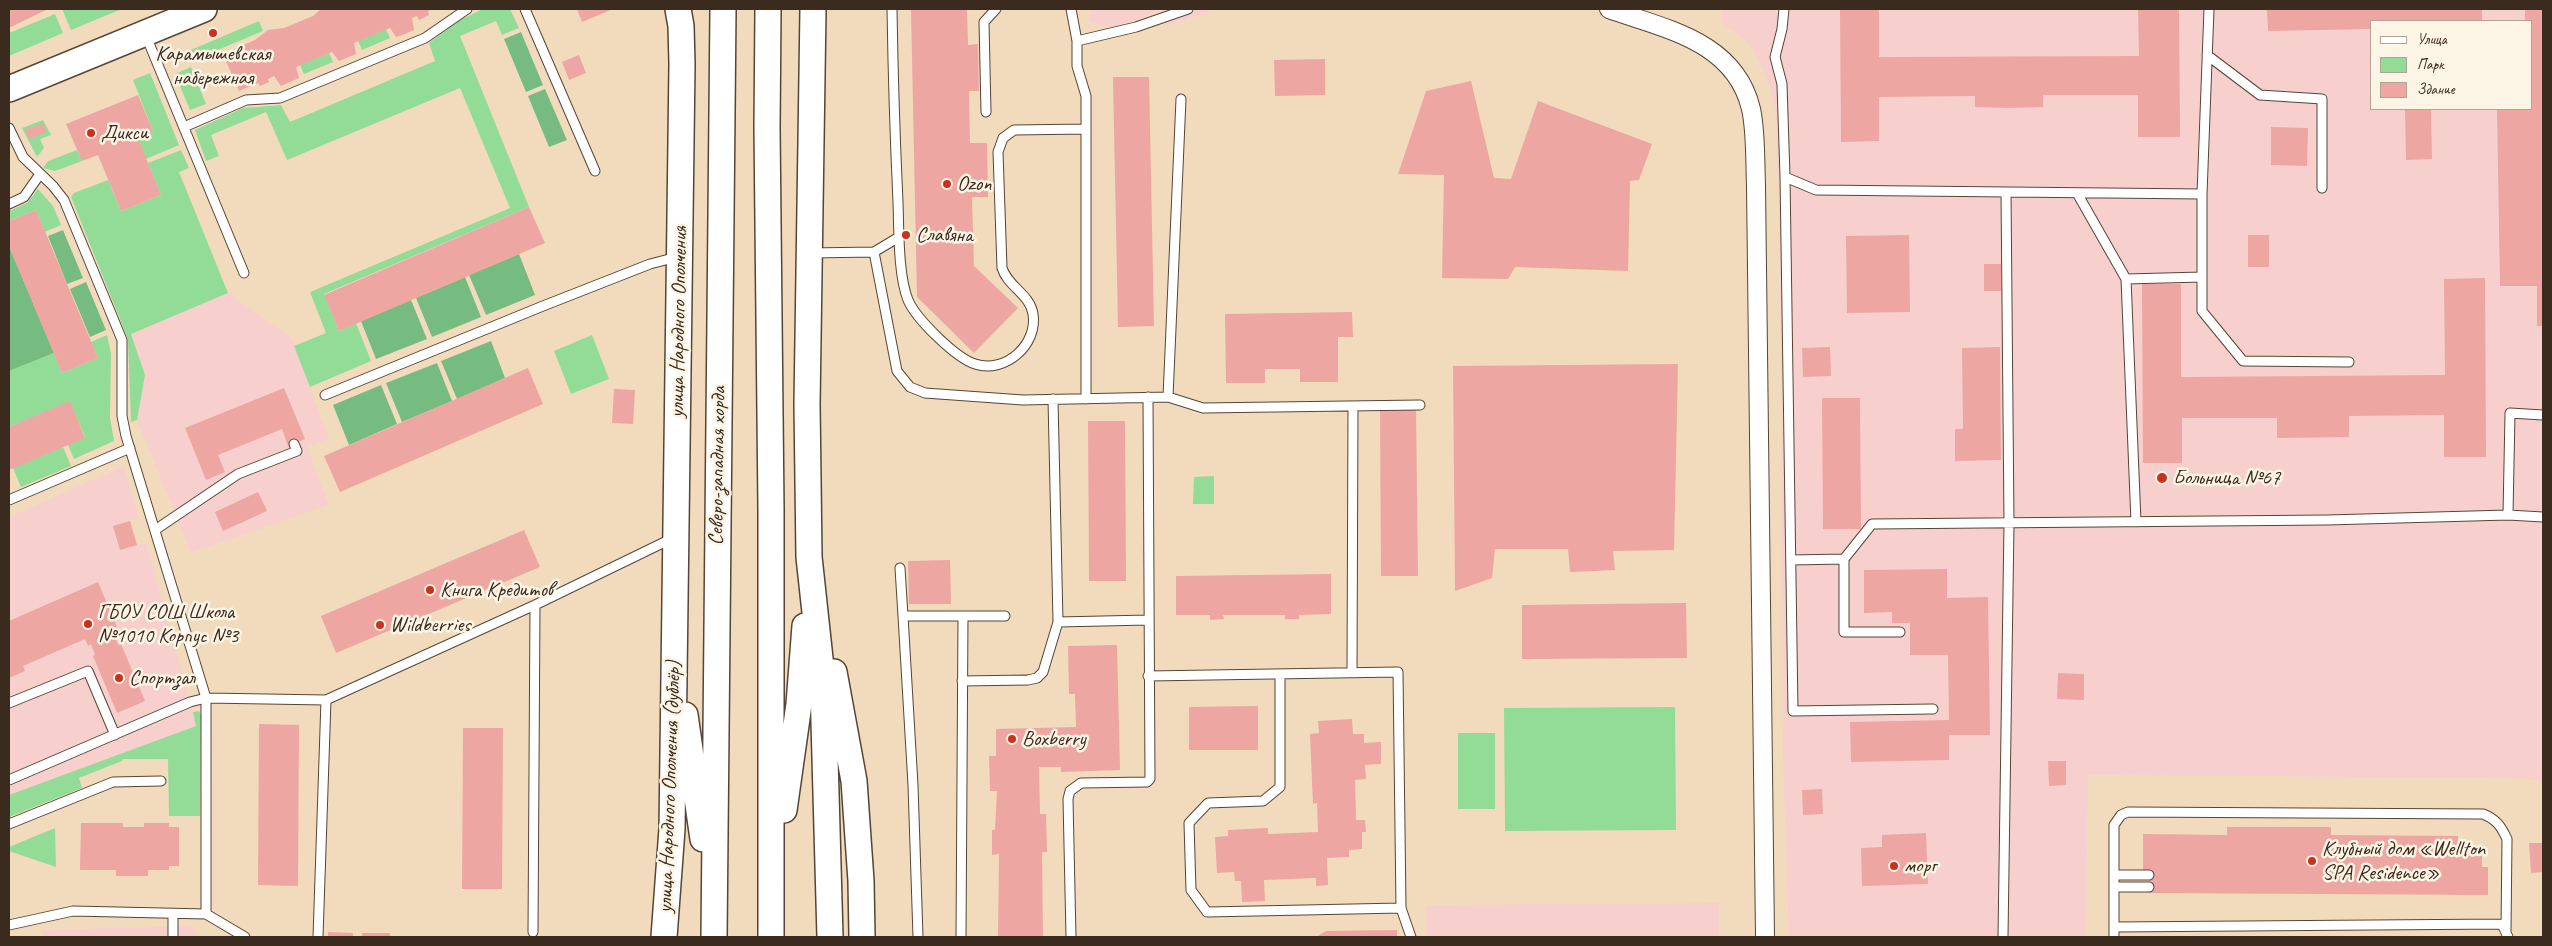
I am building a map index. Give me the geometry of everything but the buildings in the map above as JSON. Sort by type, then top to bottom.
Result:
[{"type":"main road","points":[[9,89],[204,9]]},
{"type":"main road","name":"улица Народного Ополчения","points":[[674,636],[682,64],[681,26],[678,9]]},
{"type":"main road","name":"Северо-западная хорда","points":[[714,930],[723,9]]},
{"type":"main road","points":[[768,9],[771,937]]},
{"type":"main road","points":[[813,9],[807,404],[810,557],[823,686],[830,937]]},
{"type":"main road","points":[[772,876],[799,704],[810,557]]},
{"type":"main road","points":[[810,557],[839,694],[854,781],[861,881],[862,937]]},
{"type":"main road","points":[[674,636],[714,930]]},
{"type":"main road","name":"улица Народного Ополчения (дублёр)","points":[[664,937],[672,829],[674,636]]},
{"type":"street","points":[[1609,9],[1699,41],[1721,57],[1737,77],[1751,109],[1757,215],[1764,937]]},
{"type":"lane","points":[[184,126],[246,100],[280,98],[425,38],[467,9]]},
{"type":"lane","points":[[525,9],[594,171]]},
{"type":"lane","points":[[892,9],[899,237],[907,299],[920,318],[963,359],[977,365],[989,366],[1008,361],[1020,353],[1032,334],[1034,315],[1030,302],[1008,281],[1002,268],[1000,145],[1003,138],[1014,130],[1086,129]]},
{"type":"lane","points":[[986,112],[984,22],[996,9]]},
{"type":"lane","points":[[1071,9],[1077,41],[1077,66],[1086,96],[1086,399]]},
{"type":"lane","points":[[1077,41],[1136,28],[1188,9]]},
{"type":"lane","points":[[1784,9],[1782,29],[1774,57],[1782,84],[1786,136],[1792,711],[1933,709]]},
{"type":"lane","points":[[2209,9],[2202,194],[2202,311],[2243,361],[2349,362]]},
{"type":"lane","points":[[145,33],[244,273]]},
{"type":"lane","points":[[2207,55],[2260,95],[2322,99],[2322,188]]},
{"type":"lane","points":[[1168,397],[1181,99]]},
{"type":"lane","points":[[9,128],[22,157],[53,186],[64,200],[118,328],[122,354],[122,416],[206,698],[206,914]]},
{"type":"lane","points":[[9,204],[24,197],[40,174]]},
{"type":"lane","points":[[1785,177],[1816,190],[2202,194]]},
{"type":"lane","points":[[2003,937],[2009,523],[2006,192]]},
{"type":"lane","points":[[2077,193],[2126,279],[2136,522]]},
{"type":"lane","points":[[809,253],[874,252],[899,237]]},
{"type":"lane","points":[[874,252],[897,371],[910,387],[925,393],[1024,400],[1168,397],[1203,408],[1420,405]]},
{"type":"lane","points":[[325,395],[650,264],[680,256]]},
{"type":"lane","points":[[2126,279],[2202,277]]},
{"type":"lane","points":[[1071,937],[1068,799],[1070,791],[1081,783],[1149,780],[1148,397]]},
{"type":"lane","points":[[962,682],[1028,680],[1037,678],[1043,672],[1058,622],[1053,399]]},
{"type":"lane","points":[[1352,406],[1352,672]]},
{"type":"lane","points":[[2508,515],[2510,413],[2543,415]]},
{"type":"lane","points":[[155,530],[238,474],[297,451],[294,444]]},
{"type":"lane","points":[[9,500],[130,448]]},
{"type":"lane","points":[[1900,632],[1844,632],[1844,559],[1872,524],[2136,522],[2508,515],[2543,517]]},
{"type":"lane","points":[[9,780],[190,702],[206,698],[326,700],[535,605],[676,537]]},
{"type":"lane","points":[[1790,560],[1844,559]]},
{"type":"lane","points":[[900,568],[913,785],[918,937]]},
{"type":"lane","points":[[533,932],[535,605]]},
{"type":"lane","points":[[903,616],[1005,616]]},
{"type":"lane","points":[[961,937],[963,616]]},
{"type":"lane","points":[[1058,622],[1148,620]]},
{"type":"lane","points":[[9,703],[88,671],[115,735]]},
{"type":"lane","points":[[1148,676],[1398,672],[1400,908],[1412,937]]},
{"type":"lane","points":[[1280,674],[1280,787],[1263,801],[1208,803],[1189,823],[1191,890],[1207,912],[1400,908]]},
{"type":"lane","points":[[318,937],[323,856],[326,700]]},
{"type":"lane","points":[[9,824],[113,782],[161,781]]},
{"type":"lane","points":[[2114,937],[2114,826],[2121,815],[2128,812],[2483,814],[2492,818],[2502,827],[2507,839],[2507,934]]},
{"type":"lane","points":[[2114,875],[2149,875]]},
{"type":"lane","points":[[2114,887],[2149,887]]},
{"type":"lane","points":[[9,925],[74,911],[206,914],[243,937]]},
{"type":"lane","points":[[173,914],[173,937]]},
{"type":"lane","points":[[2114,927],[2502,924],[2507,934]]},
{"type":"shaded area","points":[[1090,9],[1217,9],[1167,26],[1161,11],[1112,28],[1089,22]]},
{"type":"shaded area","name":"Больница №67","points":[[1721,9],[2543,9],[2543,781],[2511,778],[2088,775],[2086,937],[1789,937],[1783,761],[1780,224],[1776,118],[1770,86],[1753,48],[1735,32],[1723,26]]},
{"type":"shaded area","points":[[228,293],[292,338],[329,439],[307,447],[329,505],[191,553],[137,420],[145,375],[130,334]]},
{"type":"shaded area","name":"ГБОУ СОШ Школа №1010 Корпус №3","points":[[124,466],[139,518],[130,521],[137,545],[146,543],[197,726],[9,795],[9,517]]},
{"type":"shaded area","points":[[1719,903],[1719,937],[1426,937],[1426,905]]},
{"type":"shaded area","points":[[191,926],[196,932],[197,937],[43,937],[43,930]]},
{"type":"green space","points":[[62,9],[122,9],[71,30]]},
{"type":"green space","points":[[483,9],[510,9],[519,28],[502,35],[496,21],[460,36],[529,207],[324,294],[339,331],[356,323],[371,361],[310,387],[294,346],[326,333],[310,292],[510,208],[460,88],[287,160],[266,112],[211,135],[219,156],[206,161],[195,130],[243,108],[281,105],[290,122],[435,61],[429,43],[460,20]]},
{"type":"green space","points":[[55,14],[63,33],[9,56],[9,33]]},
{"type":"green space","points":[[259,21],[263,31],[189,62],[186,52]]},
{"type":"green space","points":[[386,29],[390,38],[362,50],[358,41]]},
{"type":"green space","points":[[521,32],[543,85],[526,92],[504,39]]},
{"type":"green space","points":[[329,53],[333,62],[304,74],[300,65]]},
{"type":"green space","points":[[191,67],[206,104],[190,110],[175,74]]},
{"type":"green space","points":[[150,73],[179,145],[146,159],[138,138],[153,131],[133,80]]},
{"type":"green space","points":[[545,89],[567,140],[549,147],[528,96]]},
{"type":"green space","points":[[43,120],[51,135],[40,139],[44,148],[37,157],[22,128]]},
{"type":"green space","points":[[77,150],[82,161],[55,171],[43,168],[48,161]]},
{"type":"green space","points":[[181,150],[189,168],[179,172],[228,293],[131,334],[145,375],[137,420],[131,422],[128,339],[71,197],[74,193],[108,180],[121,211],[161,195],[148,163]]},
{"type":"green space","points":[[38,189],[53,206],[61,225],[45,232],[36,210],[9,221],[9,211],[27,203]]},
{"type":"green space","points":[[63,230],[83,278],[67,284],[48,236]]},
{"type":"green space","points":[[9,246],[54,353],[9,371]]},
{"type":"green space","points":[[519,254],[535,295],[486,315],[469,275]]},
{"type":"green space","points":[[465,277],[481,317],[432,337],[416,298]]},
{"type":"green space","points":[[86,282],[106,330],[90,337],[70,289]]},
{"type":"green space","points":[[411,300],[427,339],[376,359],[361,321]]},
{"type":"green space","points":[[107,335],[111,353],[110,418],[114,441],[74,459],[68,445],[85,437],[70,402],[9,427],[9,371],[54,353],[62,373],[98,358],[91,342]]},
{"type":"green space","points":[[592,335],[609,379],[571,394],[554,351]]},
{"type":"green space","points":[[491,341],[505,378],[457,399],[441,361]]},
{"type":"green space","points":[[437,363],[452,401],[402,422],[386,383]]},
{"type":"green space","points":[[381,385],[397,424],[349,445],[333,405]]},
{"type":"green space","points":[[63,447],[71,466],[21,487],[13,468]]},
{"type":"green space","points":[[1214,476],[1214,504],[1193,504],[1194,477]]},
{"type":"green space","points":[[1675,707],[1676,830],[1505,831],[1504,708]]},
{"type":"green space","points":[[199,711],[201,715],[200,816],[169,816],[168,759],[123,759],[79,778],[82,788],[9,817],[9,795],[196,726],[193,712]]},
{"type":"green space","points":[[1458,733],[1495,733],[1495,809],[1458,809]]},
{"type":"green space","points":[[55,828],[56,867],[9,851],[9,847]]},
{"type":"place","name":"Карамышевская набережная","points":[[213,33]]},
{"type":"place","name":"Дикси","points":[[91,133]]},
{"type":"place","name":"Ozon","points":[[947,184]]},
{"type":"place","name":"Славяна","points":[[906,235]]},
{"type":"place","name":"Больница №67","points":[[2162,478]]},
{"type":"place","name":"Книга Кредитов","points":[[430,590]]},
{"type":"place","name":"ГБОУ СОШ Школа №1010 Корпус №3","points":[[88,624]]},
{"type":"place","name":"Wildberries","points":[[380,625]]},
{"type":"place","name":"Спортзал","points":[[119,678]]},
{"type":"place","name":"Boxberry","points":[[1012,739]]},
{"type":"place","name":"Клубный дом «Wellton SPA Residence»","points":[[2312,861]]},
{"type":"place","name":"морг","points":[[1894,866]]}]
